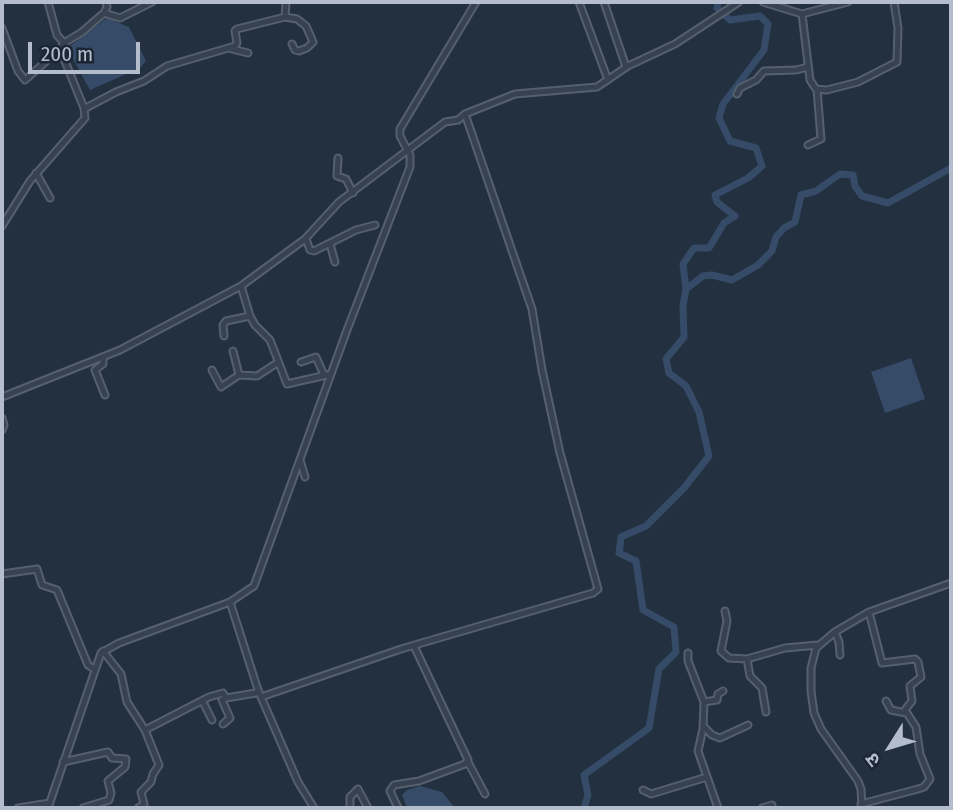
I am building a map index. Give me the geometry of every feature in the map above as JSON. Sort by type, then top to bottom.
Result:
[{"type":"street","points":[[48,2],[57,35],[64,43]]},
{"type":"street","points":[[2,28],[15,64],[25,80],[60,50],[64,43],[104,13],[106,2]]},
{"type":"street","points":[[104,13],[120,18],[152,2]]},
{"type":"street","points":[[285,18],[286,2]]},
{"type":"street","points":[[18,808],[48,804],[93,669],[103,651],[230,602],[254,586],[328,374],[410,167],[400,129],[477,2]]},
{"type":"street","points":[[579,2],[608,80]]},
{"type":"street","points":[[604,2],[626,67]]},
{"type":"street","points":[[2,397],[103,358],[241,286],[306,239],[333,208],[441,124],[458,120],[465,114],[515,94],[537,90],[590,88],[608,80],[626,67],[676,44],[739,2]]},
{"type":"street","points":[[763,2],[802,14],[848,2]]},
{"type":"street","points":[[817,89],[827,90],[858,82],[897,62],[898,28],[894,2]]},
{"type":"street","points":[[802,14],[810,80],[817,89],[821,139],[808,145]]},
{"type":"street","points":[[84,109],[144,81],[167,66],[237,45],[237,29],[285,18],[301,20],[312,44],[303,50],[296,50],[292,44]]},
{"type":"street","points":[[229,48],[248,53]]},
{"type":"street","points":[[2,226],[36,173],[86,116],[60,50]]},
{"type":"street","points":[[737,94],[740,88],[755,81],[764,71],[796,70],[808,66]]},
{"type":"street","points":[[261,697],[414,646],[593,593],[598,589],[560,453],[532,309],[465,114]]},
{"type":"street","points":[[338,158],[337,176],[346,179],[353,193]]},
{"type":"street","points":[[36,173],[50,198]]},
{"type":"street","points":[[306,239],[311,251],[356,230],[375,225]]},
{"type":"street","points":[[330,244],[335,262]]},
{"type":"street","points":[[241,286],[250,316],[257,328],[270,340],[277,363],[289,384],[328,374]]},
{"type":"street","points":[[224,336],[223,325],[226,321],[250,316]]},
{"type":"street","points":[[233,351],[239,375]]},
{"type":"street","points":[[301,362],[316,356],[328,374]]},
{"type":"street","points":[[103,358],[103,364],[95,370],[105,395]]},
{"type":"street","points":[[212,369],[221,387],[239,375],[257,376],[277,363]]},
{"type":"street","points":[[2,418],[2,430]]},
{"type":"street","points":[[300,459],[305,477]]},
{"type":"street","points":[[2,574],[36,568],[42,585],[56,588],[93,669]]},
{"type":"street","points":[[869,612],[882,663],[915,659],[918,662],[921,677],[910,686],[912,699],[905,710],[916,727],[920,754],[930,779],[924,787],[861,806],[861,789],[821,729],[812,704],[812,661],[818,645],[869,612],[951,583]]},
{"type":"street","points":[[230,602],[258,690],[298,782],[314,808]]},
{"type":"street","points":[[725,611],[727,621],[721,651],[729,658],[747,659],[785,648],[818,645]]},
{"type":"street","points":[[835,632],[840,656]]},
{"type":"street","points":[[414,646],[485,793]]},
{"type":"street","points":[[103,651],[121,674],[127,702],[145,730],[159,765],[151,782],[141,792],[144,804],[138,808]]},
{"type":"street","points":[[688,653],[688,661],[704,708],[698,751],[718,808]]},
{"type":"street","points":[[747,659],[750,676],[762,688],[766,712]]},
{"type":"street","points":[[223,724],[230,718],[222,700],[253,694],[258,690]]},
{"type":"street","points":[[704,708],[717,700],[719,692],[723,691]]},
{"type":"street","points":[[145,730],[209,697],[223,693],[226,698]]},
{"type":"street","points":[[886,701],[891,710],[906,713]]},
{"type":"street","points":[[203,702],[212,720]]},
{"type":"street","points":[[703,725],[712,735],[720,738],[748,725]]},
{"type":"street","points":[[63,762],[108,752],[112,758],[125,758],[125,767],[108,781],[111,793],[109,799],[113,808]]},
{"type":"street","points":[[398,808],[390,792],[394,785],[419,781],[468,762]]},
{"type":"street","points":[[643,790],[651,794],[707,777]]},
{"type":"street","points":[[350,808],[350,797],[358,789],[368,808]]},
{"type":"street","points":[[83,808],[109,799]]},
{"type":"street","points":[[762,808],[772,805]]},
{"type":"water","points":[[107,18],[129,27],[146,61],[140,68],[90,90],[67,48]]},
{"type":"water","points":[[911,358],[925,399],[885,413],[871,372]]},
{"type":"water","points":[[420,786],[442,792],[455,808],[407,808],[402,795],[407,790]]},
{"type":"waterway","points":[[584,808],[588,795],[584,775],[649,728],[659,669],[676,652],[674,627],[643,610],[636,561],[619,553],[621,537],[646,526],[684,488],[709,456],[699,412],[686,386],[669,373],[666,359],[684,337],[683,305],[686,289],[683,264],[694,248],[709,248],[724,223],[735,216],[717,202],[715,195],[748,178],[762,166],[756,148],[730,141],[719,118],[723,104],[764,50],[768,24],[760,16],[730,20],[717,8],[718,2]]},
{"type":"waterway","points":[[686,289],[703,276],[712,275],[732,280],[758,265],[772,251],[776,237],[784,228],[795,222],[801,195],[816,191],[840,174],[853,175],[855,186],[862,196],[888,203],[951,168]]}]
